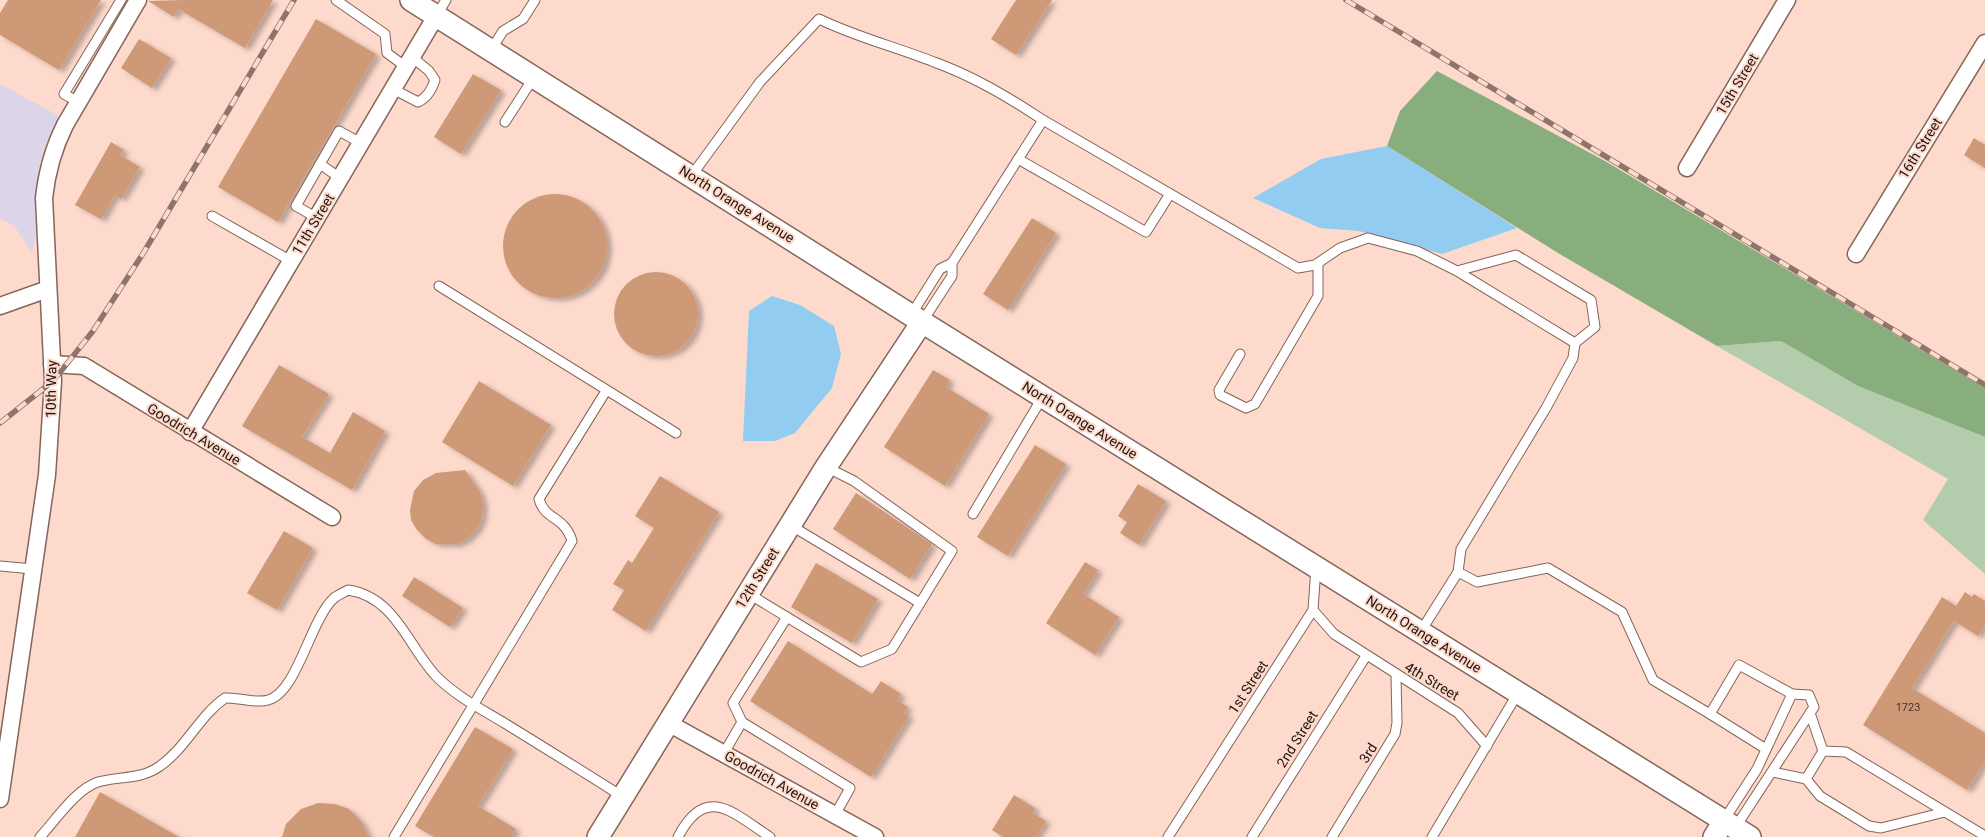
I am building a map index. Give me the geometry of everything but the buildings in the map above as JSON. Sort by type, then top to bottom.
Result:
[{"type":"street","name":"10th Way","points":[[0,798],[47,475],[52,364],[44,198],[48,170],[71,98],[138,0]]},
{"type":"street","name":"North Orange Avenue","points":[[411,0],[441,8],[491,50],[916,318],[1519,692],[1731,831]]},
{"type":"street","name":"15th Street","points":[[1688,168],[1787,0]]},
{"type":"street","name":"11th Street","points":[[190,432],[441,8]]},
{"type":"street","name":"16th Street","points":[[1856,254],[1985,43]]},
{"type":"street","points":[[0,306],[48,289]]},
{"type":"street","name":"12th Street","points":[[598,837],[916,318]]},
{"type":"street","name":"Goodrich Avenue","points":[[52,364],[84,366],[332,517]]},
{"type":"street","name":"Goodrich Avenue","points":[[668,723],[873,837]]},
{"type":"lane","points":[[71,98],[121,0]]},
{"type":"lane","points":[[336,0],[385,34],[387,53],[433,75],[435,80],[434,86],[425,99],[418,102],[393,89]]},
{"type":"lane","points":[[491,50],[503,31],[523,19],[535,0]]},
{"type":"lane","points":[[692,175],[760,82],[819,19],[889,48],[933,61],[969,76],[1298,268],[1318,264],[1340,248],[1368,238],[1417,251],[1457,271],[1575,343]]},
{"type":"lane","points":[[505,122],[534,77]]},
{"type":"lane","points":[[916,318],[940,269],[952,263],[1043,120]]},
{"type":"lane","points":[[316,218],[296,206],[339,130],[361,143]]},
{"type":"lane","points":[[1018,159],[1146,232],[1170,194]]},
{"type":"lane","points":[[320,164],[340,178]]},
{"type":"lane","points":[[212,216],[291,261]]},
{"type":"lane","points":[[1421,632],[1458,572],[1461,550],[1546,408],[1573,358],[1575,343],[1595,327],[1591,300],[1516,255],[1457,271]]},
{"type":"lane","points":[[916,318],[952,276],[952,263]]},
{"type":"lane","points":[[1240,354],[1219,390],[1220,395],[1246,408],[1255,404],[1318,296],[1318,264]]},
{"type":"lane","points":[[439,286],[676,433]]},
{"type":"lane","points":[[394,837],[572,541],[568,528],[542,509],[539,499],[606,391]]},
{"type":"lane","points":[[973,514],[1043,397]]},
{"type":"lane","points":[[748,594],[861,662],[892,649],[952,551],[854,481],[826,467]]},
{"type":"lane","points":[[790,524],[920,603]]},
{"type":"lane","points":[[0,566],[33,569]]},
{"type":"lane","points":[[1316,567],[1313,610],[1334,634],[1366,656]]},
{"type":"lane","points":[[1458,572],[1477,582],[1548,568],[1622,612],[1653,680],[1766,748]]},
{"type":"lane","points":[[40,837],[83,790],[97,782],[143,775],[160,766],[178,748],[207,712],[226,698],[267,701],[277,696],[291,679],[322,614],[334,598],[348,590],[371,597],[388,610],[404,629],[421,658],[438,678],[454,692],[623,797]]},
{"type":"lane","name":"1st Street","points":[[1168,837],[1313,610]]},
{"type":"lane","points":[[786,617],[733,703],[742,722],[850,788],[835,815]]},
{"type":"lane","name":"4th Street","points":[[1366,656],[1458,713],[1487,746]]},
{"type":"lane","name":"2nd Street","points":[[1252,837],[1366,656]]},
{"type":"lane","points":[[1710,714],[1739,665],[1792,694],[1809,695],[1814,707],[1773,772],[1731,831]]},
{"type":"lane","name":"3rd","points":[[1332,837],[1395,734],[1397,723],[1396,675]]},
{"type":"lane","points":[[1432,837],[1519,692]]},
{"type":"lane","points":[[1731,831],[1766,748],[1792,694]]},
{"type":"lane","points":[[1810,713],[1823,751]]},
{"type":"lane","points":[[724,753],[742,722]]},
{"type":"lane","points":[[1806,779],[1823,751]]},
{"type":"lane","points":[[1823,751],[1846,752],[1985,836]]},
{"type":"lane","points":[[1773,772],[1806,779],[1820,796],[1868,826],[1881,828],[1945,812]]},
{"type":"lane","points":[[678,837],[699,809],[715,805],[729,811],[770,837]]},
{"type":"shaded area","points":[[0,84],[59,116],[46,143],[39,168],[35,197],[36,235],[32,252],[14,226],[0,219]]},
{"type":"green space","points":[[1437,71],[1605,161],[1985,388],[1985,437],[1858,386],[1781,341],[1717,346],[1558,253],[1387,146],[1400,111]]},
{"type":"green space","points":[[1781,341],[1858,386],[1985,437],[1985,574],[1923,520],[1948,479],[1717,346]]},
{"type":"water","points":[[1387,146],[1517,228],[1442,254],[1359,231],[1320,228],[1253,198],[1321,159]]},
{"type":"water","points":[[772,296],[800,305],[834,326],[841,354],[832,388],[795,433],[775,441],[743,441],[749,311]]},
{"type":"railway","points":[[0,423],[53,381],[93,331],[144,252],[294,0]]},
{"type":"railway","points":[[1346,0],[1985,385]]}]
